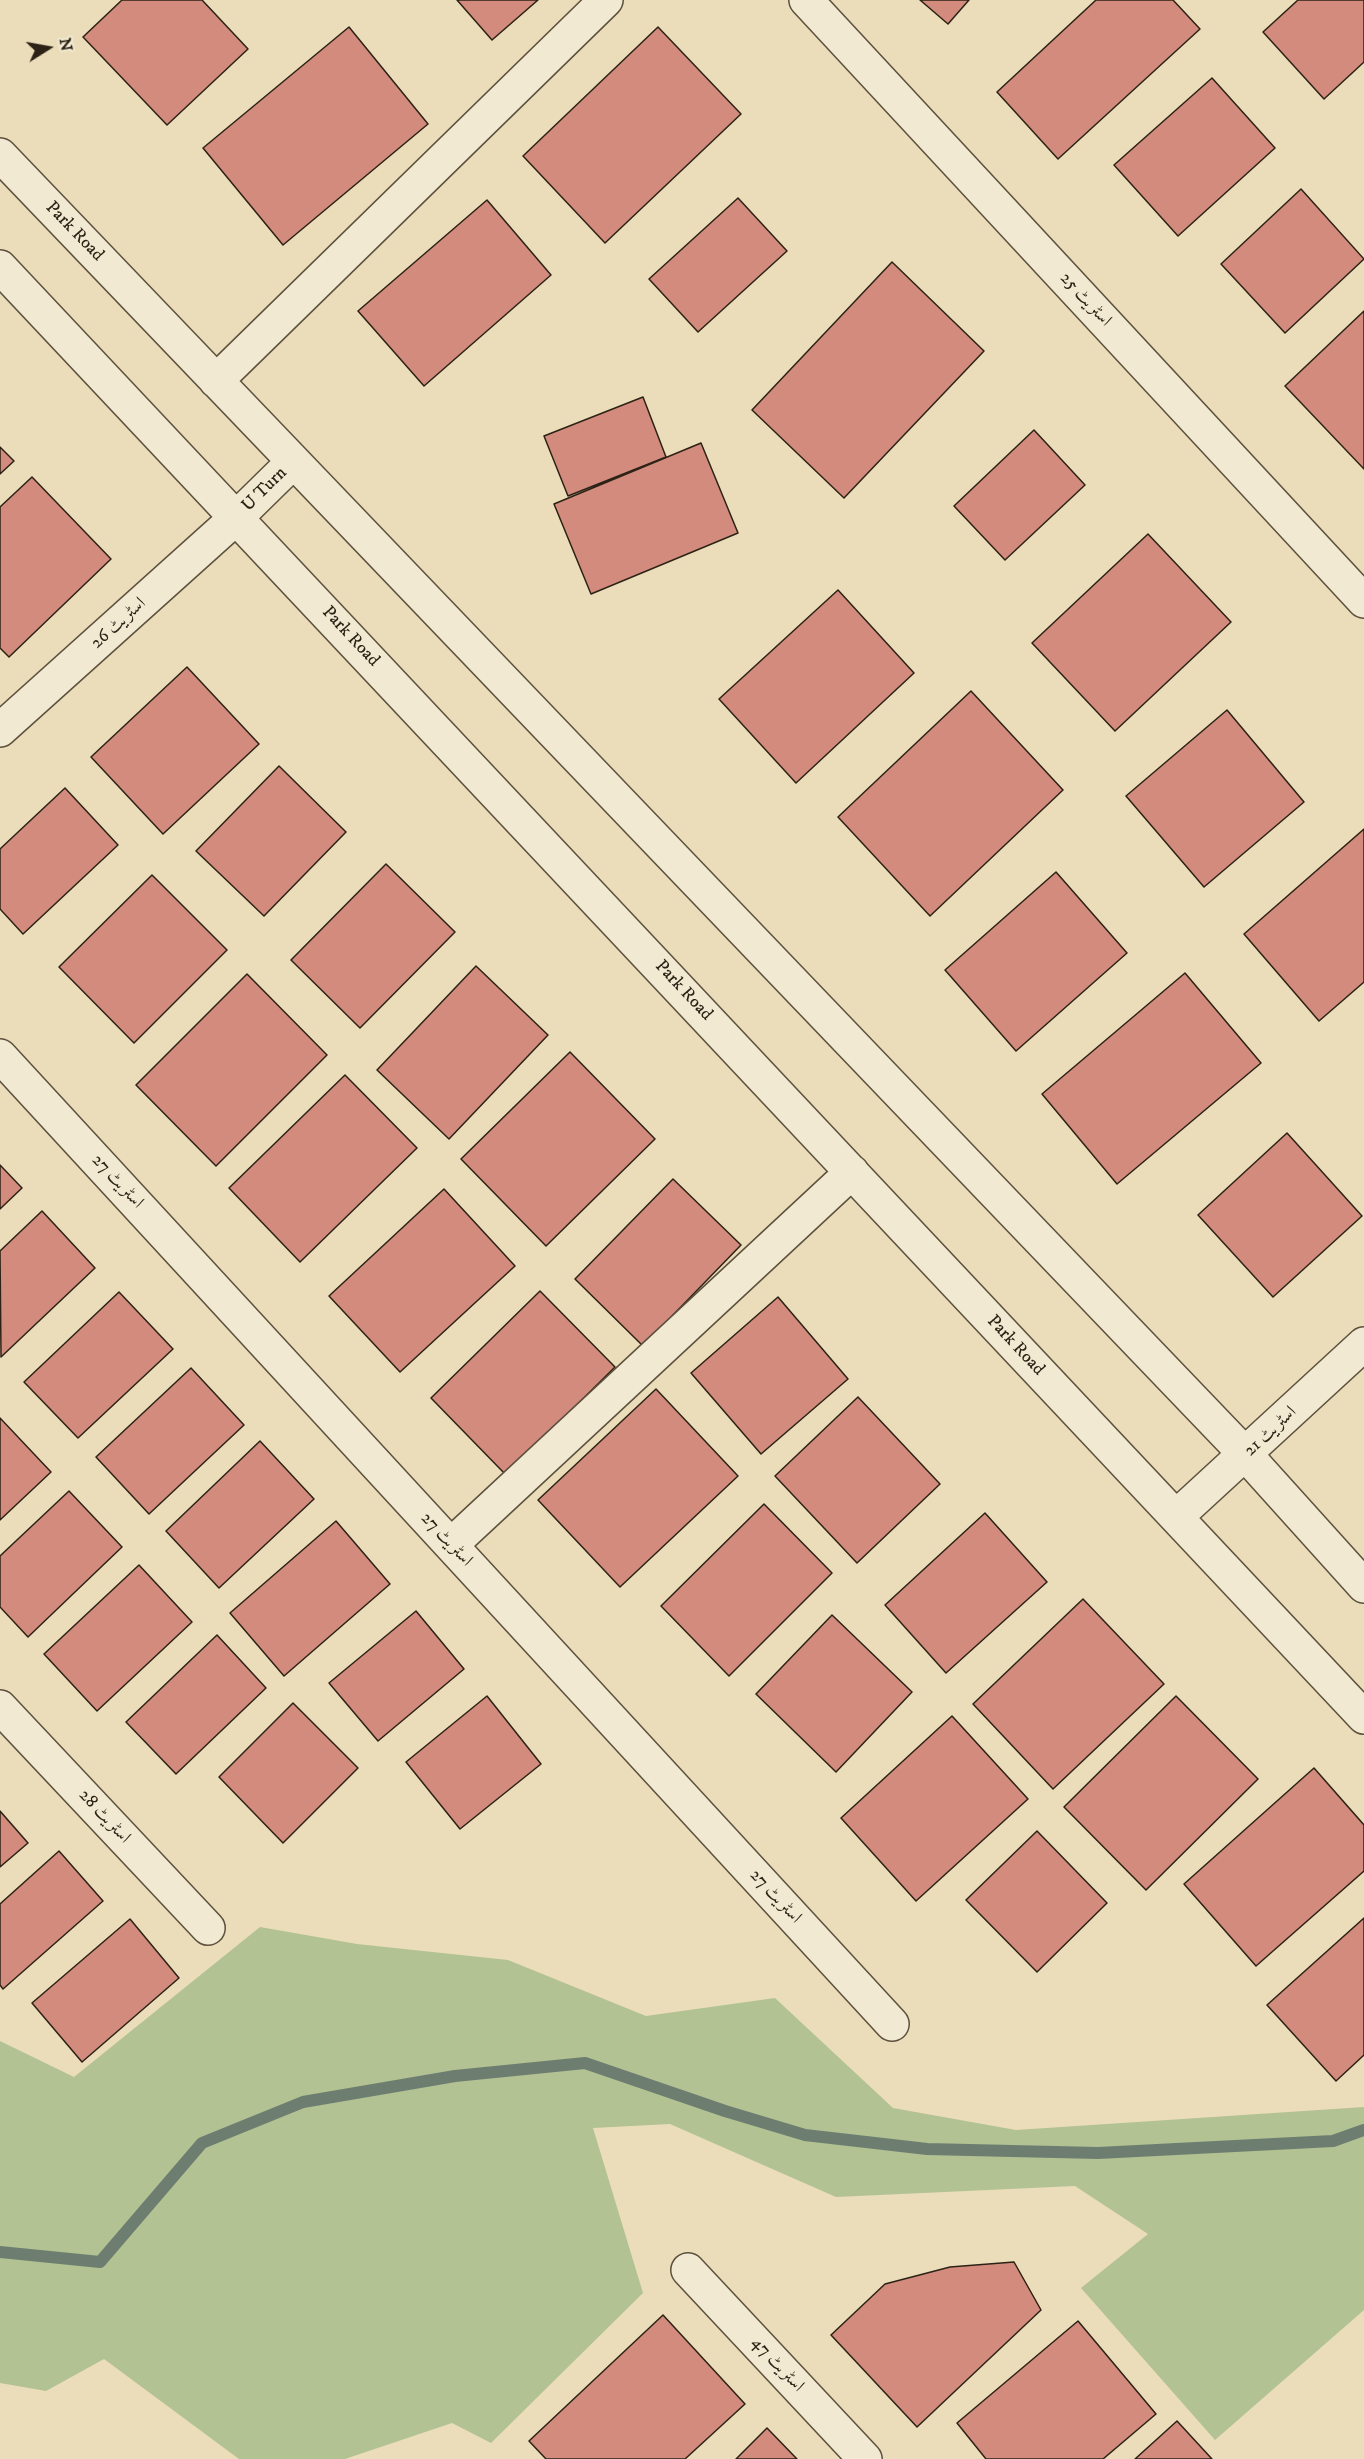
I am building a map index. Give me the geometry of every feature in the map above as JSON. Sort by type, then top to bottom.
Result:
[{"type":"street","points":[[216,381],[606,0]]},
{"type":"street","name":"اسٹریٹ 25","points":[[806,0],[1364,601]]},
{"type":"street","name":"Park Road","points":[[0,155],[1246,1455],[1364,1586]]},
{"type":"street","name":"Park Road","points":[[0,267],[1364,1717]]},
{"type":"street","name":"U Turn","points":[[237,517],[293,462]]},
{"type":"street","name":"اسٹریٹ 26","points":[[0,730],[237,517]]},
{"type":"street","name":"اسٹریٹ 27","points":[[0,1056],[892,2024]]},
{"type":"street","points":[[451,1545],[852,1172]]},
{"type":"street","name":"اسٹریٹ 21","points":[[1176,1517],[1364,1344]]},
{"type":"street","name":"اسٹریٹ 28","points":[[0,1707],[208,1928]]},
{"type":"street","name":"اسٹریٹ 47","points":[[688,2270],[865,2459]]},
{"type":"green space","points":[[260,1927],[357,1944],[508,1960],[646,2016],[775,1998],[893,2108],[1016,2130],[1364,2107],[1364,2310],[1215,2440],[1081,2288],[1148,2234],[1075,2186],[836,2197],[670,2124],[593,2128],[643,2293],[491,2443],[452,2423],[345,2459],[239,2459],[104,2359],[46,2391],[0,2383],[0,2041],[74,2077]]},
{"type":"building","points":[[122,0],[202,0],[248,49],[167,125],[83,37]]},
{"type":"building","points":[[457,0],[538,0],[492,40]]},
{"type":"building","points":[[920,0],[969,0],[948,24]]},
{"type":"building","points":[[1096,0],[1173,0],[1200,29],[1058,159],[997,92]]},
{"type":"building","points":[[1298,0],[1364,0],[1364,62],[1324,99],[1263,32]]},
{"type":"building","points":[[349,27],[428,124],[283,245],[203,148]]},
{"type":"building","points":[[658,27],[741,114],[605,243],[523,156]]},
{"type":"building","points":[[1212,78],[1275,148],[1178,236],[1114,165]]},
{"type":"building","points":[[1301,189],[1364,259],[1285,333],[1221,264]]},
{"type":"building","points":[[738,198],[787,251],[698,332],[649,279]]},
{"type":"building","points":[[487,200],[551,275],[424,386],[358,311]]},
{"type":"building","points":[[892,262],[984,351],[844,498],[752,410]]},
{"type":"building","points":[[1364,311],[1364,469],[1285,386]]},
{"type":"building","points":[[643,397],[666,457],[568,496],[544,436]]},
{"type":"building","points":[[1034,430],[1085,485],[1005,560],[954,506]]},
{"type":"building","points":[[701,443],[738,533],[591,594],[554,504]]},
{"type":"building","points":[[0,447],[14,461],[0,474]]},
{"type":"building","points":[[32,477],[111,559],[9,657],[0,648],[0,507]]},
{"type":"building","points":[[1148,534],[1231,622],[1115,731],[1032,643]]},
{"type":"building","points":[[838,590],[914,673],[796,783],[719,699]]},
{"type":"building","points":[[187,667],[259,744],[163,834],[91,757]]},
{"type":"building","points":[[971,691],[1063,790],[930,916],[838,817]]},
{"type":"building","points":[[1227,710],[1304,802],[1204,887],[1126,796]]},
{"type":"building","points":[[279,766],[346,832],[264,916],[196,851]]},
{"type":"building","points":[[65,788],[118,845],[23,934],[0,909],[0,849]]},
{"type":"building","points":[[1364,829],[1364,982],[1319,1021],[1244,934]]},
{"type":"building","points":[[386,864],[455,932],[360,1028],[291,960]]},
{"type":"building","points":[[1056,872],[1127,953],[1016,1051],[945,970]]},
{"type":"building","points":[[152,875],[227,950],[134,1043],[59,967]]},
{"type":"building","points":[[476,966],[548,1035],[449,1139],[377,1070]]},
{"type":"building","points":[[1185,973],[1261,1063],[1117,1184],[1042,1094]]},
{"type":"building","points":[[247,974],[327,1055],[216,1166],[136,1085]]},
{"type":"building","points":[[570,1052],[655,1139],[546,1246],[461,1159]]},
{"type":"building","points":[[345,1075],[417,1148],[300,1262],[229,1188]]},
{"type":"building","points":[[1287,1133],[1362,1216],[1273,1297],[1198,1215]]},
{"type":"building","points":[[0,1165],[22,1188],[0,1209]]},
{"type":"building","points":[[673,1179],[741,1245],[643,1346],[575,1279]]},
{"type":"building","points":[[444,1189],[515,1266],[400,1372],[329,1296]]},
{"type":"building","points":[[42,1211],[95,1268],[1,1357],[0,1251]]},
{"type":"building","points":[[540,1291],[615,1367],[506,1475],[431,1398]]},
{"type":"building","points":[[119,1292],[173,1349],[78,1438],[24,1382]]},
{"type":"building","points":[[778,1297],[848,1379],[761,1454],[691,1373]]},
{"type":"building","points":[[191,1368],[244,1425],[149,1514],[96,1457]]},
{"type":"building","points":[[656,1389],[738,1476],[620,1587],[538,1500]]},
{"type":"building","points":[[858,1397],[940,1484],[857,1563],[775,1476]]},
{"type":"building","points":[[0,1418],[51,1472],[0,1520]]},
{"type":"building","points":[[260,1441],[314,1499],[219,1588],[166,1531]]},
{"type":"building","points":[[69,1491],[122,1547],[28,1637],[0,1607],[0,1556]]},
{"type":"building","points":[[764,1504],[832,1573],[729,1676],[661,1606]]},
{"type":"building","points":[[985,1513],[1047,1582],[946,1673],[885,1605]]},
{"type":"building","points":[[336,1521],[390,1584],[284,1676],[230,1613]]},
{"type":"building","points":[[139,1565],[192,1622],[97,1711],[44,1654]]},
{"type":"building","points":[[1083,1599],[1164,1684],[1053,1789],[973,1704]]},
{"type":"building","points":[[416,1611],[464,1669],[378,1741],[329,1683]]},
{"type":"building","points":[[832,1615],[912,1692],[836,1772],[756,1694]]},
{"type":"building","points":[[217,1635],[266,1688],[176,1774],[126,1722]]},
{"type":"building","points":[[487,1696],[541,1764],[460,1829],[406,1762]]},
{"type":"building","points":[[1176,1696],[1258,1779],[1146,1890],[1064,1807]]},
{"type":"building","points":[[293,1703],[358,1768],[283,1843],[219,1777]]},
{"type":"building","points":[[952,1716],[1028,1799],[916,1901],[841,1818]]},
{"type":"building","points":[[1314,1768],[1364,1825],[1364,1871],[1256,1966],[1184,1884]]},
{"type":"building","points":[[0,1811],[28,1843],[0,1867]]},
{"type":"building","points":[[1037,1831],[1107,1903],[1037,1972],[966,1900]]},
{"type":"building","points":[[59,1851],[103,1901],[3,1989],[0,1985],[0,1904]]},
{"type":"building","points":[[1364,1918],[1364,2055],[1336,2081],[1267,2005]]},
{"type":"building","points":[[130,1919],[179,1978],[82,2062],[32,2003]]},
{"type":"building","points":[[1014,2262],[1041,2310],[917,2427],[831,2335],[885,2284],[950,2267]]},
{"type":"building","points":[[663,2315],[745,2404],[685,2459],[546,2459],[529,2441]]},
{"type":"building","points":[[1078,2321],[1156,2414],[1103,2459],[986,2459],[957,2423]]},
{"type":"building","points":[[1177,2421],[1212,2459],[1135,2459]]},
{"type":"building","points":[[767,2428],[797,2459],[736,2459]]},
{"type":"waterway","points":[[0,2252],[100,2262],[202,2143],[303,2102],[455,2076],[585,2063],[725,2111],[805,2135],[927,2149],[1098,2153],[1333,2141],[1364,2130]]}]
